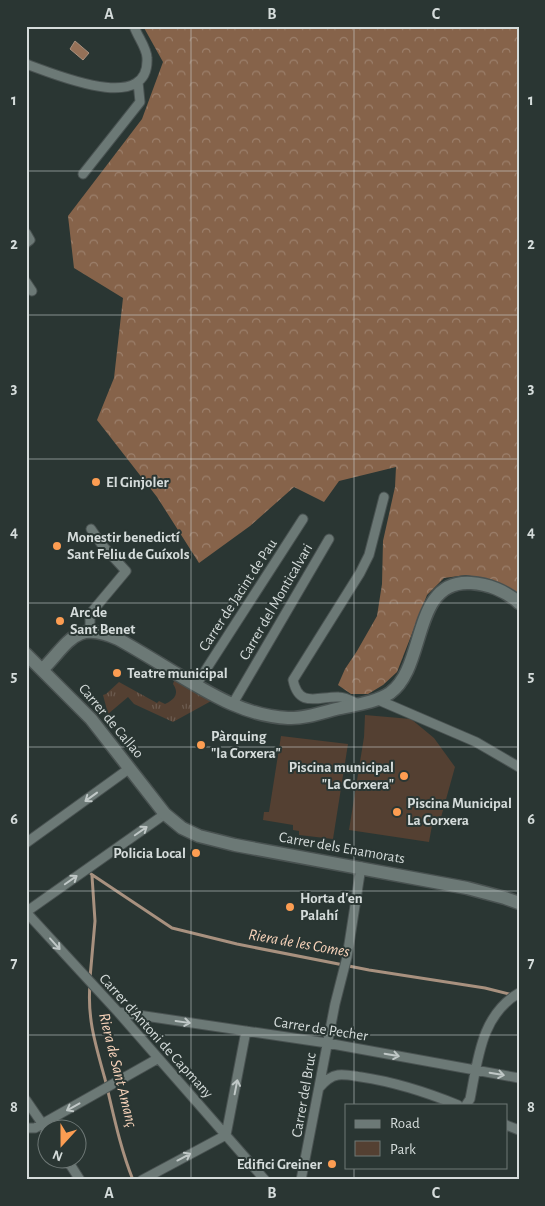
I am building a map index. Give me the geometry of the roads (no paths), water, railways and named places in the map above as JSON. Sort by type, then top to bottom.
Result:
[{"type":"main road","points":[[43,669],[77,634],[90,630],[108,634],[118,639],[232,705],[258,714],[289,719],[358,704],[388,694],[398,686],[405,675],[431,602],[443,589],[450,585],[463,583],[485,585],[501,591],[519,603]]},
{"type":"main road","name":"Carrer de Callao","points":[[26,654],[91,719],[165,814]]},
{"type":"main road","name":"Carrer dels Enamorats","points":[[165,814],[182,828],[199,836],[255,849],[474,889],[519,904]]},
{"type":"street","points":[[26,64],[102,88],[130,86],[138,82],[145,72],[147,57],[134,26]]},
{"type":"street","points":[[83,174],[140,102],[138,82]]},
{"type":"street","points":[[26,282],[32,291]]},
{"type":"street","points":[[358,704],[341,696],[317,700],[304,698],[295,690],[293,680],[360,573],[369,555],[384,496]]},
{"type":"street","name":"Carrer de Jacint de Pau","points":[[196,685],[303,519]]},
{"type":"street","points":[[90,630],[90,614],[126,571],[102,545],[91,529]]},
{"type":"street","name":"Carrer del Monticalvari","points":[[232,705],[329,539]]},
{"type":"street","points":[[376,698],[476,742],[519,766]]},
{"type":"street","points":[[26,843],[130,768]]},
{"type":"street","points":[[26,912],[165,814]]},
{"type":"street","name":"Carrer del Bruc","points":[[301,1180],[334,1004],[347,957],[361,867]]},
{"type":"street","name":"Carrer d'Antoni de Capmany","points":[[26,912],[118,1012],[265,1180]]},
{"type":"street","points":[[467,1104],[470,1098],[480,1045],[492,1017],[507,999],[519,993]]},
{"type":"street","name":"Carrer de Pecher","points":[[118,1012],[327,1043],[519,1078]]},
{"type":"street","points":[[142,1180],[226,1135],[246,1031]]},
{"type":"street","points":[[60,1118],[103,1090],[158,1059]]},
{"type":"street","points":[[319,1088],[326,1081],[338,1075],[375,1079],[416,1088],[456,1104]]},
{"type":"street","points":[[26,1100],[38,1118]]},
{"type":"street","points":[[72,1168],[80,1180]]},
{"type":"water","points":[[75,41],[89,53],[83,60],[70,49]]},
{"type":"waterway","name":"Riera de les Comes","points":[[91,874],[172,928],[237,944],[369,970],[485,988],[513,995]]},
{"type":"waterway","name":"Riera de Sant Amanç","points":[[90,978],[95,921],[92,876]]},
{"type":"waterway","name":"Riera de Sant Amanç","points":[[90,984],[89,997],[93,1032],[121,1143],[133,1180]]},
{"type":"place","name":"El Ginjoler","points":[[96,482]]},
{"type":"place","name":"Monestir benedictí Sant Feliu de Guíxols","points":[[57,546]]},
{"type":"place","name":"Arc de Sant Benet","points":[[60,621]]},
{"type":"place","name":"Teatre municipal","points":[[117,673]]},
{"type":"place","name":"Pàrquing \"la Corxera\"","points":[[201,745]]},
{"type":"place","name":"Piscina municipal \"La Corxera\"","points":[[404,776]]},
{"type":"place","name":"Piscina Municipal La Corxera","points":[[397,812]]},
{"type":"place","name":"Policia Local","points":[[196,853]]},
{"type":"place","name":"Horta d'en Palahí","points":[[290,907]]},
{"type":"place","name":"Edifici Greiner","points":[[332,1164]]}]
